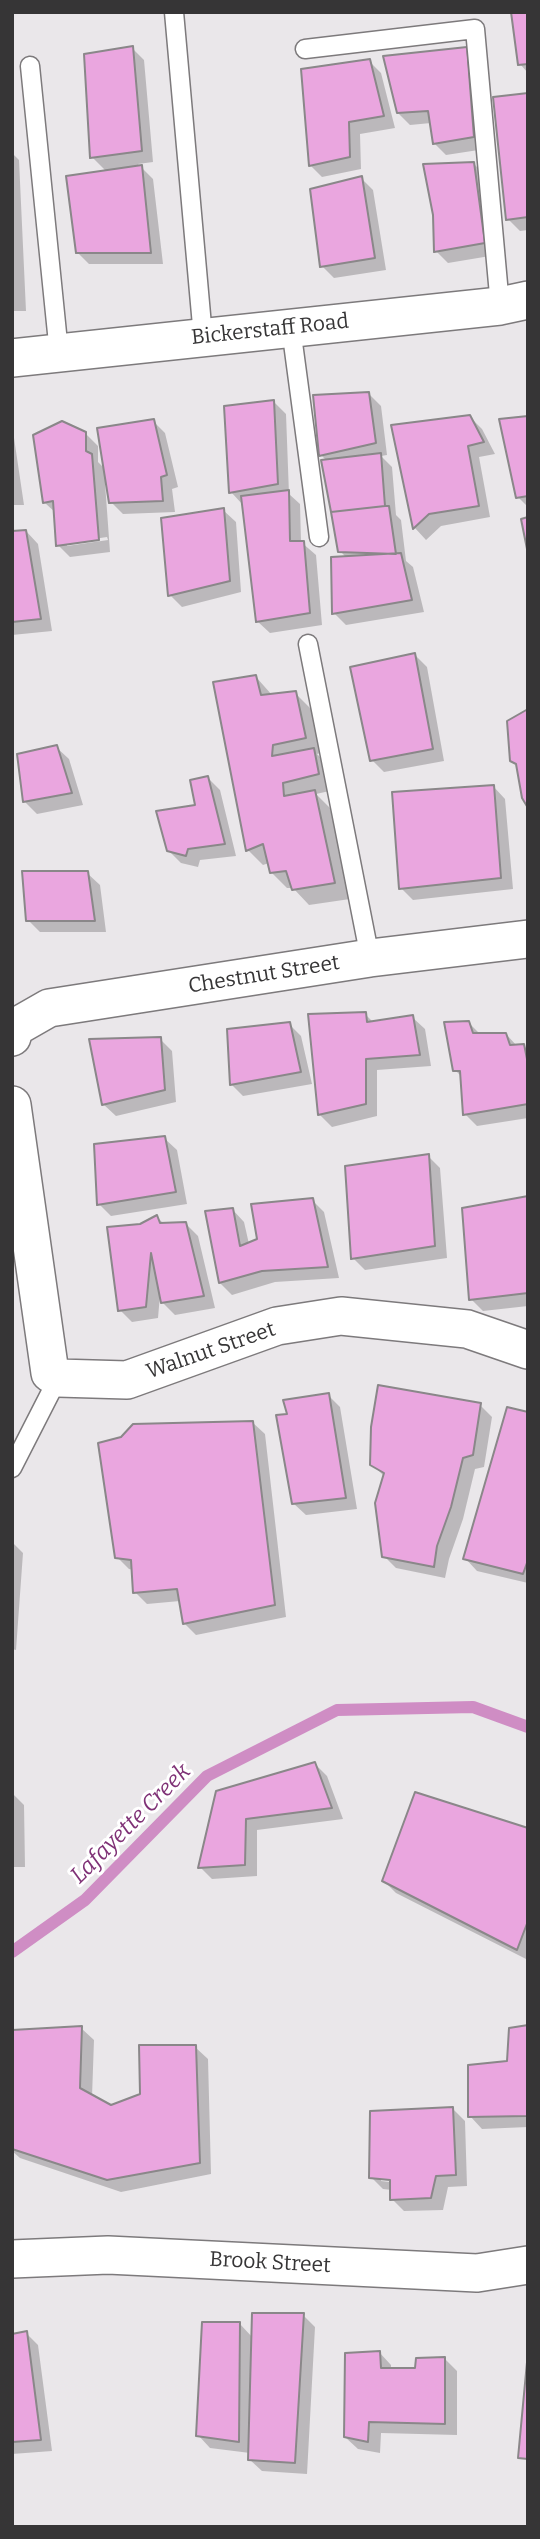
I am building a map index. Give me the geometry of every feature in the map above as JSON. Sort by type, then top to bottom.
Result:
[{"type":"street","name":"Bickerstaff Road","points":[[12,358],[514,303]]},
{"type":"street","name":"Chestnut Street","points":[[12,1037],[14,1028],[49,1008],[370,958],[528,939]]},
{"type":"street","points":[[12,1105],[50,1373],[58,1378]]},
{"type":"street","name":"Walnut Street","points":[[58,1378],[127,1380],[276,1326],[341,1317],[467,1329],[528,1350]]},
{"type":"street","name":"Brook Street","points":[[12,2259],[108,2255],[477,2273],[528,2265]]},
{"type":"lane","points":[[174,12],[203,337]]},
{"type":"lane","points":[[305,49],[475,29],[514,303]]},
{"type":"lane","points":[[30,66],[59,353]]},
{"type":"lane","points":[[291,328],[319,537]]},
{"type":"lane","points":[[308,644],[370,958]]},
{"type":"lane","points":[[12,1468],[58,1378]]},
{"type":"building","points":[[511,12],[528,12],[528,64],[518,65]]},
{"type":"building","points":[[133,46],[142,151],[90,158],[84,54]]},
{"type":"building","points":[[467,47],[474,137],[433,144],[428,111],[397,113],[383,56]]},
{"type":"building","points":[[370,59],[384,116],[349,122],[350,157],[309,166],[301,69]]},
{"type":"building","points":[[528,93],[528,217],[506,220],[493,97]]},
{"type":"building","points":[[474,162],[485,243],[434,252],[433,215],[423,164]]},
{"type":"building","points":[[142,165],[151,253],[76,253],[66,176]]},
{"type":"building","points":[[362,176],[375,258],[320,267],[310,189]]},
{"type":"building","points":[[369,392],[376,443],[319,456],[313,395]]},
{"type":"building","points":[[274,400],[278,484],[229,493],[224,406]]},
{"type":"building","points":[[470,415],[484,442],[468,446],[479,506],[429,514],[413,529],[391,425]]},
{"type":"building","points":[[528,416],[528,496],[516,498],[499,419]]},
{"type":"building","points":[[154,419],[167,475],[161,477],[163,501],[109,503],[97,428]]},
{"type":"building","points":[[62,421],[86,432],[86,451],[92,454],[99,540],[56,546],[53,501],[43,503],[33,435]]},
{"type":"building","points":[[381,453],[385,506],[331,512],[321,460]]},
{"type":"building","points":[[289,490],[290,541],[304,541],[310,613],[256,622],[241,496]]},
{"type":"building","points":[[389,506],[396,554],[338,552],[331,512]]},
{"type":"building","points":[[224,508],[230,581],[168,596],[161,518]]},
{"type":"building","points":[[528,517],[528,554],[521,519]]},
{"type":"building","points":[[26,530],[41,619],[12,622],[12,531]]},
{"type":"building","points":[[401,553],[412,600],[332,614],[331,557]]},
{"type":"building","points":[[415,653],[433,749],[370,761],[350,667]]},
{"type":"building","points":[[256,675],[261,695],[296,691],[306,738],[273,745],[272,756],[314,748],[319,774],[283,783],[284,796],[315,790],[335,883],[292,890],[286,871],[270,873],[263,844],[246,851],[213,682]]},
{"type":"building","points":[[528,709],[528,808],[522,798],[516,764],[510,761],[507,721]]},
{"type":"building","points":[[57,745],[72,793],[23,802],[17,754]]},
{"type":"building","points":[[208,776],[225,844],[188,849],[186,856],[167,851],[156,811],[195,805],[190,780]]},
{"type":"building","points":[[494,785],[501,878],[399,889],[392,792]]},
{"type":"building","points":[[22,871],[88,871],[95,921],[26,921]]},
{"type":"building","points":[[366,1012],[367,1022],[413,1015],[420,1055],[366,1059],[366,1104],[318,1115],[308,1014]]},
{"type":"building","points":[[469,1021],[473,1033],[506,1033],[510,1045],[524,1044],[528,1064],[528,1104],[463,1115],[460,1071],[453,1071],[444,1022]]},
{"type":"building","points":[[290,1022],[301,1072],[230,1085],[227,1029]]},
{"type":"building","points":[[161,1037],[165,1090],[102,1105],[89,1039]]},
{"type":"building","points":[[165,1136],[176,1192],[97,1205],[94,1144]]},
{"type":"building","points":[[429,1154],[435,1246],[351,1259],[345,1166]]},
{"type":"building","points":[[528,1196],[528,1293],[469,1300],[462,1208]]},
{"type":"building","points":[[313,1198],[328,1267],[262,1271],[219,1283],[205,1211],[233,1208],[240,1246],[257,1239],[251,1204]]},
{"type":"building","points":[[157,1215],[160,1223],[186,1222],[204,1296],[161,1303],[151,1253],[146,1307],[118,1311],[107,1227],[140,1224]]},
{"type":"building","points":[[378,1385],[481,1403],[473,1455],[463,1458],[451,1507],[437,1546],[434,1567],[382,1557],[375,1503],[384,1473],[370,1465],[371,1427]]},
{"type":"building","points":[[329,1393],[346,1498],[292,1504],[276,1415],[287,1414],[283,1400]]},
{"type":"building","points":[[507,1407],[528,1412],[528,1560],[523,1574],[463,1559]]},
{"type":"building","points":[[253,1421],[275,1605],[183,1624],[177,1589],[133,1593],[131,1560],[115,1558],[98,1443],[121,1437],[133,1424]]},
{"type":"building","points":[[315,1762],[332,1808],[246,1819],[245,1865],[198,1868],[216,1791]]},
{"type":"building","points":[[415,1792],[528,1828],[528,1921],[517,1950],[382,1881]]},
{"type":"building","points":[[528,2025],[528,2116],[468,2117],[468,2065],[507,2061],[509,2028]]},
{"type":"building","points":[[82,2026],[80,2088],[111,2105],[140,2094],[139,2045],[196,2045],[200,2163],[107,2180],[12,2149],[12,2030]]},
{"type":"building","points":[[453,2107],[456,2175],[436,2176],[431,2198],[390,2200],[390,2180],[369,2178],[370,2111]]},
{"type":"building","points":[[252,2313],[304,2313],[295,2463],[248,2460]]},
{"type":"building","points":[[202,2322],[240,2322],[239,2442],[196,2436]]},
{"type":"building","points":[[27,2331],[41,2440],[12,2442],[12,2334]]},
{"type":"building","points":[[380,2351],[381,2368],[415,2368],[416,2358],[445,2357],[445,2424],[369,2422],[368,2442],[344,2437],[345,2353]]},
{"type":"building","points":[[528,2362],[528,2459],[518,2458]]},
{"type":"waterway","name":"Lafayette Creek","points":[[12,1952],[85,1900],[207,1776],[337,1710],[473,1707],[528,1727]]}]
